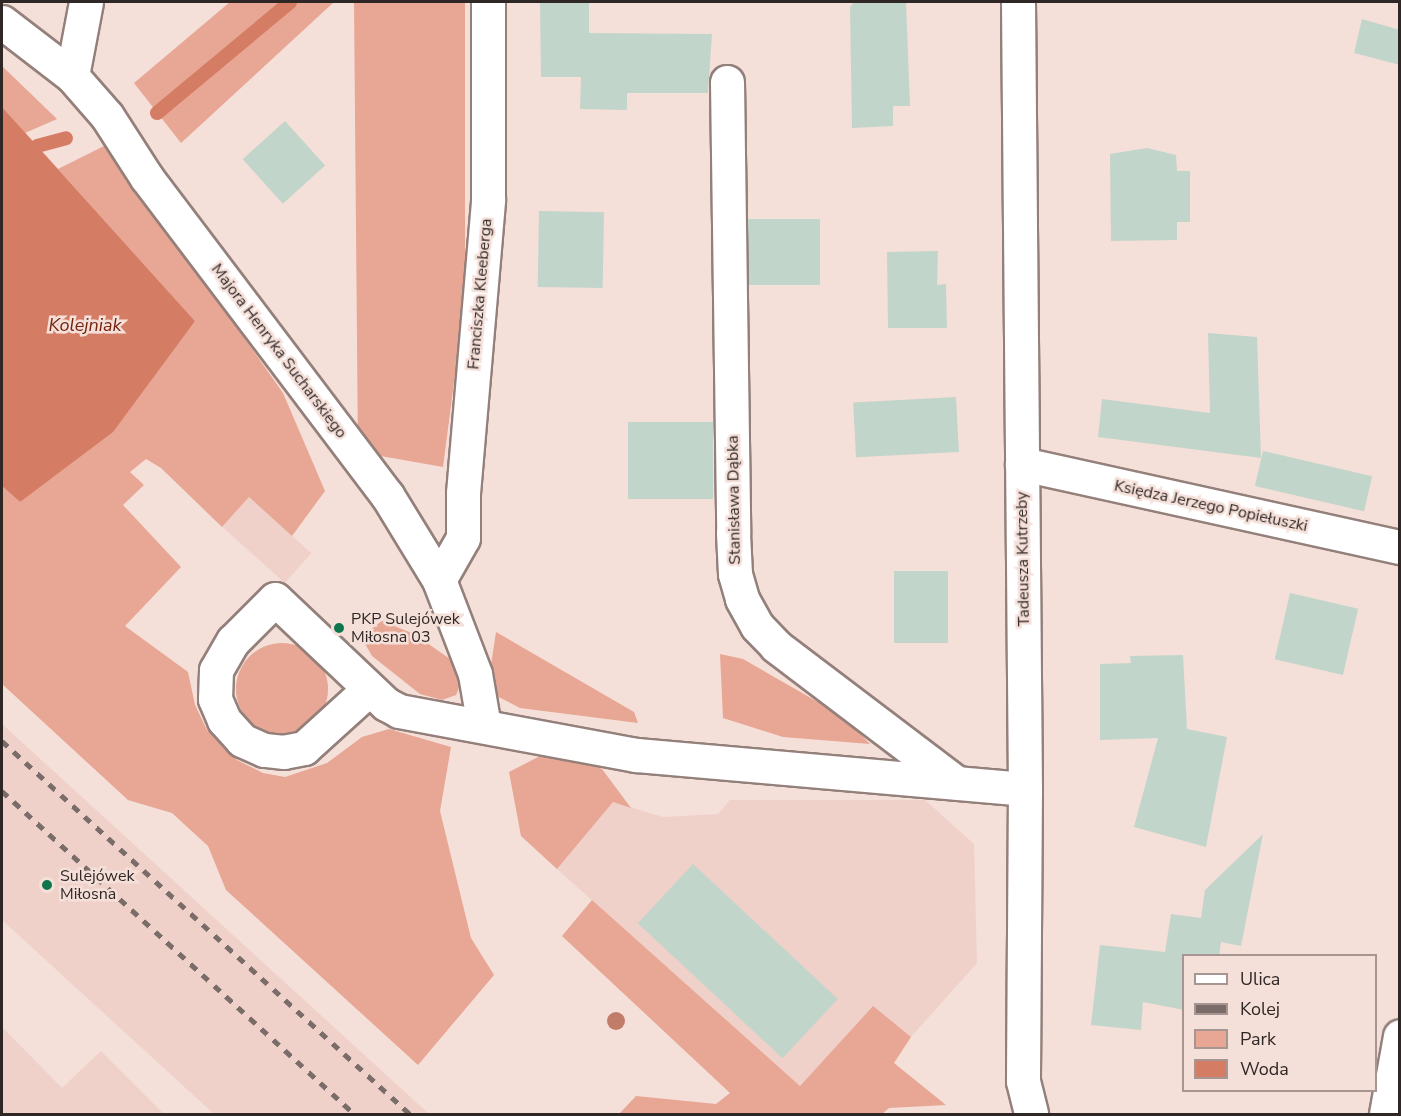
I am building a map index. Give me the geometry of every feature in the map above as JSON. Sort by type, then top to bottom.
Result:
[{"type":"street","points":[[72,76],[86,2]]},
{"type":"street","name":"Franciszka Kleeberga","points":[[439,580],[463,538],[463,493],[488,199],[488,2]]},
{"type":"street","name":"Tadeusza Kutrzeby","points":[[1018,2],[1025,789],[1023,1081],[1030,1114]]},
{"type":"street","name":"Majora Henryka Sucharskiego","points":[[2,22],[72,76],[107,116],[147,178],[380,486],[439,580],[475,674],[484,726]]},
{"type":"street","name":"Stanisława Dąbka","points":[[727,82],[733,533],[735,574],[742,599],[757,626],[776,646],[955,782]]},
{"type":"street","name":"Księdza Jerzego Popiełuszki","points":[[1022,464],[1400,547]]},
{"type":"street","points":[[369,689],[304,748],[284,752],[264,750],[242,740],[224,720],[215,699],[216,670],[233,640],[275,600],[369,689],[399,711],[636,755],[1025,789]]},
{"type":"street","points":[[1386,1114],[1400,1036]]},
{"type":"shaded area","points":[[249,497],[311,553],[285,583],[222,527]]},
{"type":"shaded area","points":[[2,724],[429,1114],[214,1114],[2,920]]},
{"type":"shaded area","points":[[730,800],[925,800],[974,844],[977,963],[911,1037],[872,1007],[800,1086],[557,869],[613,802],[663,817],[718,814]]},
{"type":"shaded area","points":[[2,1027],[62,1088],[101,1051],[164,1114],[2,1114]]},
{"type":"green space","points":[[230,2],[334,2],[181,143],[134,83]]},
{"type":"green space","points":[[354,2],[465,2],[465,298],[443,467],[358,452]]},
{"type":"green space","points":[[2,66],[57,119],[25,133],[2,107]]},
{"type":"green space","points":[[108,144],[283,393],[325,491],[292,536],[249,497],[222,527],[161,468],[146,459],[130,472],[144,485],[123,505],[181,567],[125,626],[188,672],[195,705],[207,730],[237,760],[263,773],[285,777],[327,763],[362,737],[389,729],[451,747],[440,811],[471,938],[494,975],[418,1065],[226,890],[208,846],[172,813],[128,800],[2,684],[2,486],[20,502],[195,321],[58,169]]},
{"type":"green space","points":[[382,621],[414,634],[453,661],[462,681],[456,695],[442,700],[420,694],[372,656],[364,642],[367,632]]},
{"type":"green space","points":[[496,632],[634,712],[638,723],[520,708],[487,691]]},
{"type":"green space","points":[[282,643],[299,647],[314,657],[324,672],[328,689],[324,706],[314,721],[299,731],[282,735],[265,731],[250,721],[240,706],[236,689],[240,672],[250,657],[265,647]]},
{"type":"green space","points":[[720,654],[743,659],[844,717],[870,744],[783,737],[723,718]]},
{"type":"green space","points":[[542,755],[573,757],[602,769],[631,808],[613,802],[557,869],[521,836],[509,772]]},
{"type":"green space","points":[[592,900],[800,1086],[873,1006],[911,1037],[894,1063],[946,1105],[889,1108],[882,1114],[619,1114],[636,1096],[716,1104],[730,1093],[562,936]]},
{"type":"water","name":"Kolejniak","points":[[2,107],[195,321],[113,432],[20,502],[2,486]]},
{"type":"building","points":[[540,2],[589,2],[589,33],[712,34],[708,93],[627,93],[627,110],[580,109],[581,77],[541,77]]},
{"type":"building","points":[[854,2],[906,2],[910,106],[893,106],[893,126],[852,128],[850,7]]},
{"type":"building","points":[[1362,19],[1400,30],[1400,65],[1354,53]]},
{"type":"building","points":[[285,121],[325,166],[283,204],[243,159]]},
{"type":"building","points":[[1147,148],[1176,155],[1177,171],[1190,171],[1190,222],[1177,222],[1177,240],[1111,241],[1110,154]]},
{"type":"building","points":[[539,211],[604,212],[603,288],[538,287]]},
{"type":"building","points":[[748,219],[820,219],[820,285],[748,285]]},
{"type":"building","points":[[938,251],[937,285],[946,284],[947,328],[888,328],[887,252]]},
{"type":"building","points":[[1208,333],[1257,337],[1261,458],[1098,437],[1102,399],[1210,413]]},
{"type":"building","points":[[956,397],[959,452],[856,457],[853,402]]},
{"type":"building","points":[[628,422],[713,422],[713,499],[628,499]]},
{"type":"building","points":[[1263,451],[1372,476],[1364,511],[1255,486]]},
{"type":"building","points":[[894,571],[948,571],[948,643],[894,643]]},
{"type":"building","points":[[1290,593],[1358,609],[1343,675],[1275,659]]},
{"type":"building","points":[[1183,655],[1187,729],[1227,737],[1206,847],[1134,827],[1158,738],[1100,740],[1100,664],[1131,663],[1130,656]]},
{"type":"building","points":[[1263,834],[1241,946],[1221,942],[1219,954],[1182,954],[1182,1010],[1143,1002],[1141,1030],[1091,1025],[1100,945],[1165,952],[1171,914],[1201,918],[1205,890]]},
{"type":"building","points":[[693,864],[838,999],[783,1058],[638,923]]},
{"type":"waterway","points":[[157,113],[290,2]]},
{"type":"waterway","points":[[37,146],[66,138]]},
{"type":"railway","points":[[2,741],[410,1114]]},
{"type":"railway","points":[[2,791],[355,1114]]},
{"type":"place","name":"PKP Sulejówek Miłosna 03","points":[[339,628]]},
{"type":"place","name":"Sulejówek Miłosna","points":[[47,885]]}]
